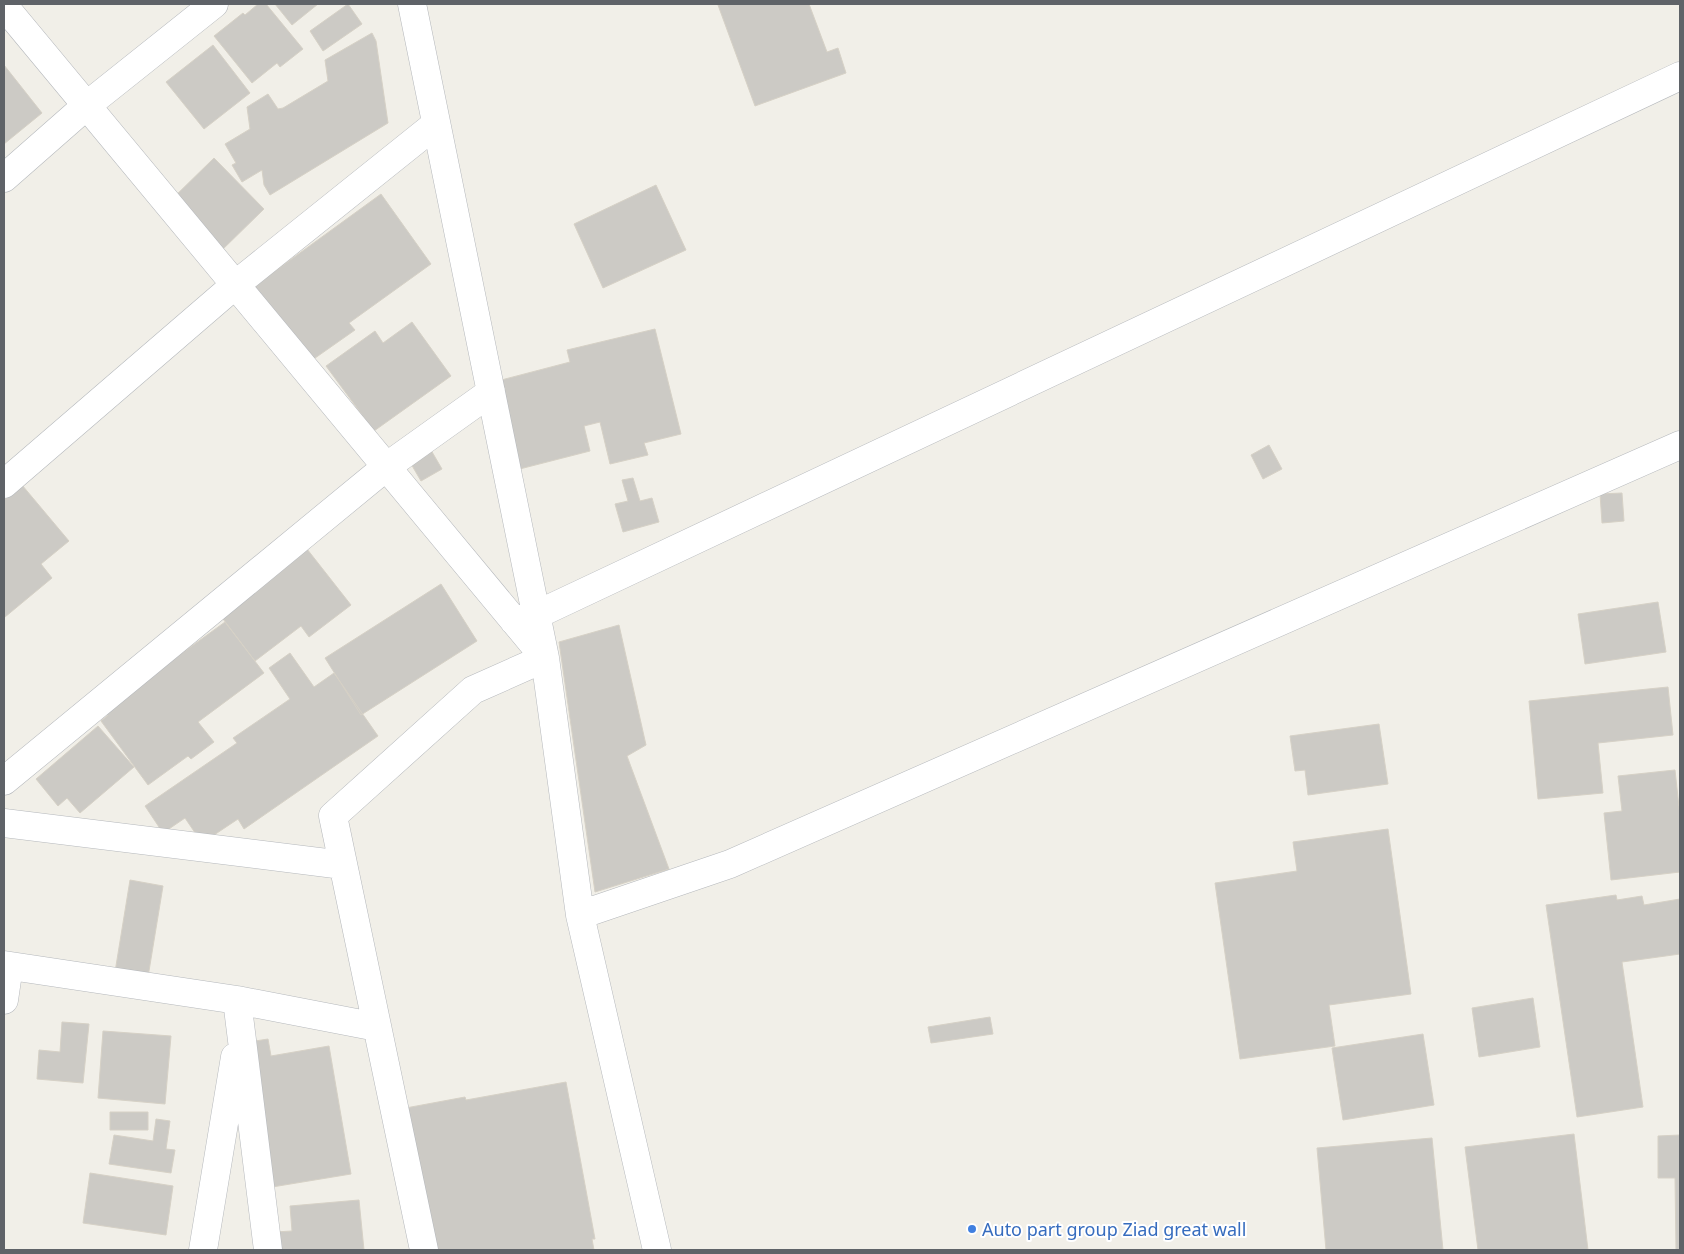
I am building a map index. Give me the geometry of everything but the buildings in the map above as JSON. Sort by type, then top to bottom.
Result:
[{"type":"street","points":[[4,178],[86,106],[214,4]]},
{"type":"street","points":[[412,4],[491,392],[525,618]]},
{"type":"street","points":[[4,6],[386,467],[525,618],[545,658],[580,915],[657,1250]]},
{"type":"street","points":[[525,618],[1680,76]]},
{"type":"street","points":[[4,484],[235,285],[436,124]]},
{"type":"street","points":[[4,781],[386,467],[491,392]]},
{"type":"street","points":[[580,915],[730,864],[1680,445]]},
{"type":"street","points":[[424,1250],[333,816],[473,690],[545,658]]},
{"type":"street","points":[[4,823],[343,865]]},
{"type":"street","points":[[4,1000],[7,965],[239,1013],[377,1027]]},
{"type":"street","points":[[203,1250],[239,1013]]},
{"type":"street","points":[[239,1013],[268,1250]]},
{"type":"place","name":"Auto part group Ziad great wall","points":[[972,1229]]}]
